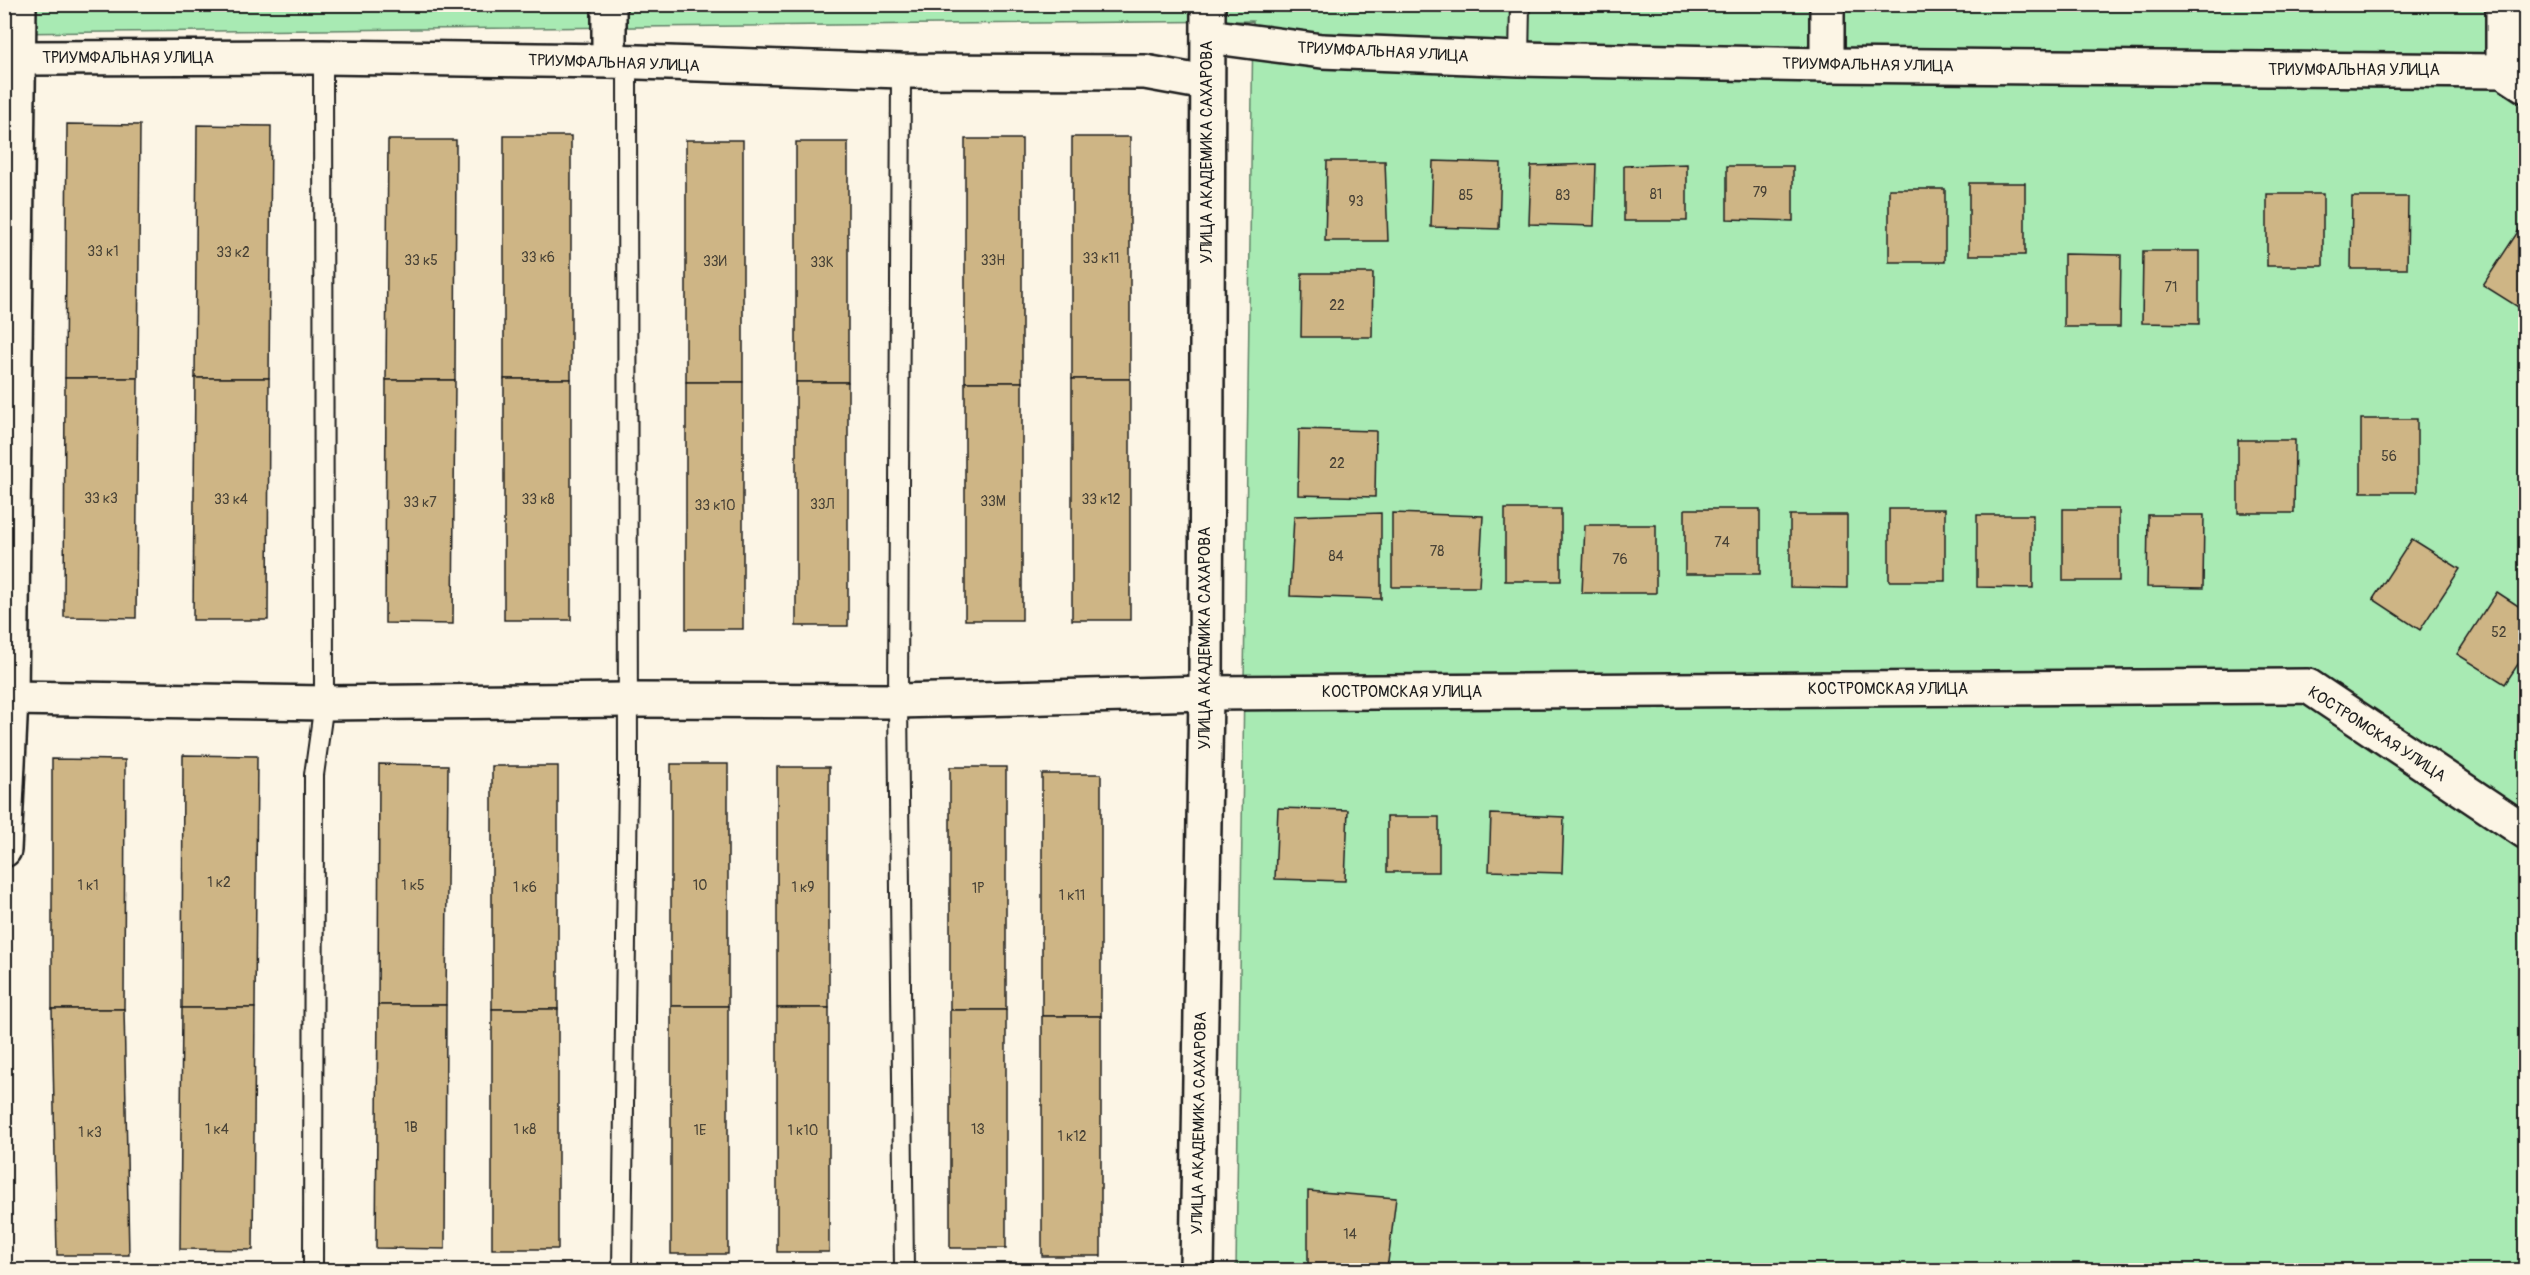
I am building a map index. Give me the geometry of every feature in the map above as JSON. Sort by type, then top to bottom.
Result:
[{"type":"street","points":[[4,850],[11,698],[20,4]]},
{"type":"street","points":[[609,4],[618,62]]},
{"type":"street","points":[[1827,4],[1827,65]]},
{"type":"street","points":[[2504,4],[2514,79]]},
{"type":"street","name":"ТРИУМФАЛЬНАЯ УЛИЦА","points":[[1208,20],[1322,51],[1519,59],[2514,79]]},
{"type":"street","name":"УЛИЦА АКАДЕМИКА САХАРОВА","points":[[1197,1270],[1206,693],[1206,83],[1208,20]]},
{"type":"street","name":"ТРИУМФАЛЬНАЯ УЛИЦА","points":[[20,58],[323,57],[618,62],[901,71],[1145,72],[1206,83]]},
{"type":"street","name":"КОСТРОМСКАЯ УЛИЦА","points":[[11,698],[324,703],[627,700],[898,701],[1206,693],[2308,686],[2526,832]]},
{"type":"lane","points":[[1519,59],[1520,4]]},
{"type":"lane","points":[[313,1270],[314,775],[324,703],[323,57]]},
{"type":"lane","points":[[618,62],[627,700],[622,1270]]},
{"type":"lane","points":[[901,71],[898,701],[904,1270]]},
{"type":"green space","points":[[5,4],[2525,5],[2525,1270],[1236,1270],[1253,21],[5,33]]},
{"type":"building","points":[[918,4],[986,4],[986,8],[918,7]]},
{"type":"building","points":[[67,124],[140,125],[138,378],[65,378]]},
{"type":"building","points":[[197,125],[271,126],[269,378],[195,378]]},
{"type":"building","points":[[504,136],[571,136],[571,379],[504,379]]},
{"type":"building","points":[[1072,137],[1130,137],[1130,379],[1072,379]]},
{"type":"building","points":[[965,139],[1022,139],[1022,382],[965,382]]},
{"type":"building","points":[[388,140],[456,140],[455,380],[386,380]]},
{"type":"building","points":[[686,140],[743,140],[743,382],[686,382]]},
{"type":"building","points":[[796,142],[848,142],[848,382],[796,382]]},
{"type":"building","points":[[1327,161],[1385,161],[1388,241],[1325,241]]},
{"type":"building","points":[[1433,161],[1501,163],[1499,229],[1431,227]]},
{"type":"building","points":[[1596,164],[1594,226],[1529,224],[1531,166]]},
{"type":"building","points":[[1687,164],[1687,221],[1624,221],[1624,166]]},
{"type":"building","points":[[1727,166],[1793,166],[1793,221],[1727,219]]},
{"type":"building","points":[[1969,183],[2025,183],[2025,255],[1969,255]]},
{"type":"building","points":[[1889,189],[1945,189],[1945,262],[1889,262]]},
{"type":"building","points":[[2267,194],[2323,194],[2323,266],[2267,266]]},
{"type":"building","points":[[2352,197],[2408,197],[2407,269],[2351,269]]},
{"type":"building","points":[[2523,224],[2526,226],[2526,312],[2483,285]]},
{"type":"building","points":[[2143,251],[2199,251],[2199,324],[2142,323]]},
{"type":"building","points":[[2064,254],[2121,255],[2120,327],[2064,327]]},
{"type":"building","points":[[1302,273],[1373,273],[1372,337],[1301,337]]},
{"type":"building","points":[[65,378],[138,378],[136,618],[64,617]]},
{"type":"building","points":[[195,378],[269,378],[268,620],[193,620]]},
{"type":"building","points":[[504,379],[571,379],[571,620],[504,620]]},
{"type":"building","points":[[1072,379],[1130,379],[1130,620],[1072,620]]},
{"type":"building","points":[[386,380],[455,380],[453,624],[385,623]]},
{"type":"building","points":[[686,382],[743,382],[743,629],[686,629]]},
{"type":"building","points":[[796,382],[848,382],[848,626],[796,626]]},
{"type":"building","points":[[965,382],[1022,382],[1022,620],[965,620]]},
{"type":"building","points":[[2361,419],[2417,419],[2417,492],[2361,492]]},
{"type":"building","points":[[1299,429],[1376,431],[1375,497],[1298,495]]},
{"type":"building","points":[[2238,440],[2295,440],[2294,513],[2238,513]]},
{"type":"building","points":[[1505,509],[1561,509],[1561,581],[1505,581]]},
{"type":"building","points":[[1685,509],[1760,509],[1760,574],[1685,574]]},
{"type":"building","points":[[1889,509],[1945,509],[1945,581],[1889,581]]},
{"type":"building","points":[[2063,509],[2119,509],[2119,581],[2063,581]]},
{"type":"building","points":[[1381,513],[1381,599],[1290,596],[1294,516]]},
{"type":"building","points":[[1392,513],[1483,516],[1479,587],[1392,587]]},
{"type":"building","points":[[1790,515],[1847,515],[1847,588],[1790,587]]},
{"type":"building","points":[[1977,515],[2033,515],[2033,588],[1977,587]]},
{"type":"building","points":[[2148,515],[2204,515],[2203,588],[2147,587]]},
{"type":"building","points":[[1585,525],[1656,525],[1656,593],[1582,593]]},
{"type":"building","points":[[2412,539],[2460,569],[2420,630],[2373,599]]},
{"type":"building","points":[[2497,592],[2526,611],[2526,652],[2505,684],[2457,654]]},
{"type":"building","points":[[183,755],[257,756],[255,1008],[182,1008]]},
{"type":"building","points":[[52,759],[125,760],[124,1009],[52,1009]]},
{"type":"building","points":[[379,764],[448,765],[446,1005],[378,1005]]},
{"type":"building","points":[[671,764],[728,764],[728,1006],[671,1006]]},
{"type":"building","points":[[492,766],[558,766],[558,1009],[492,1009]]},
{"type":"building","points":[[777,767],[829,767],[829,1008],[777,1008]]},
{"type":"building","points":[[950,767],[1006,767],[1006,1010],[950,1010]]},
{"type":"building","points":[[1042,774],[1101,774],[1101,1016],[1042,1016]]},
{"type":"building","points":[[1278,808],[1348,810],[1345,881],[1275,879]]},
{"type":"building","points":[[1491,814],[1564,817],[1562,873],[1489,871]]},
{"type":"building","points":[[1387,817],[1439,817],[1439,872],[1387,872]]},
{"type":"building","points":[[378,1005],[446,1005],[445,1249],[376,1248]]},
{"type":"building","points":[[671,1006],[728,1006],[728,1254],[671,1254]]},
{"type":"building","points":[[182,1008],[255,1008],[253,1250],[180,1249]]},
{"type":"building","points":[[777,1008],[829,1008],[829,1252],[777,1252]]},
{"type":"building","points":[[52,1009],[124,1009],[129,1255],[57,1255]]},
{"type":"building","points":[[492,1009],[558,1009],[558,1249],[492,1249]]},
{"type":"building","points":[[950,1010],[1006,1010],[1006,1248],[950,1248]]},
{"type":"building","points":[[1042,1016],[1101,1016],[1101,1256],[1042,1256]]},
{"type":"building","points":[[1308,1191],[1396,1198],[1387,1270],[1308,1270]]}]
